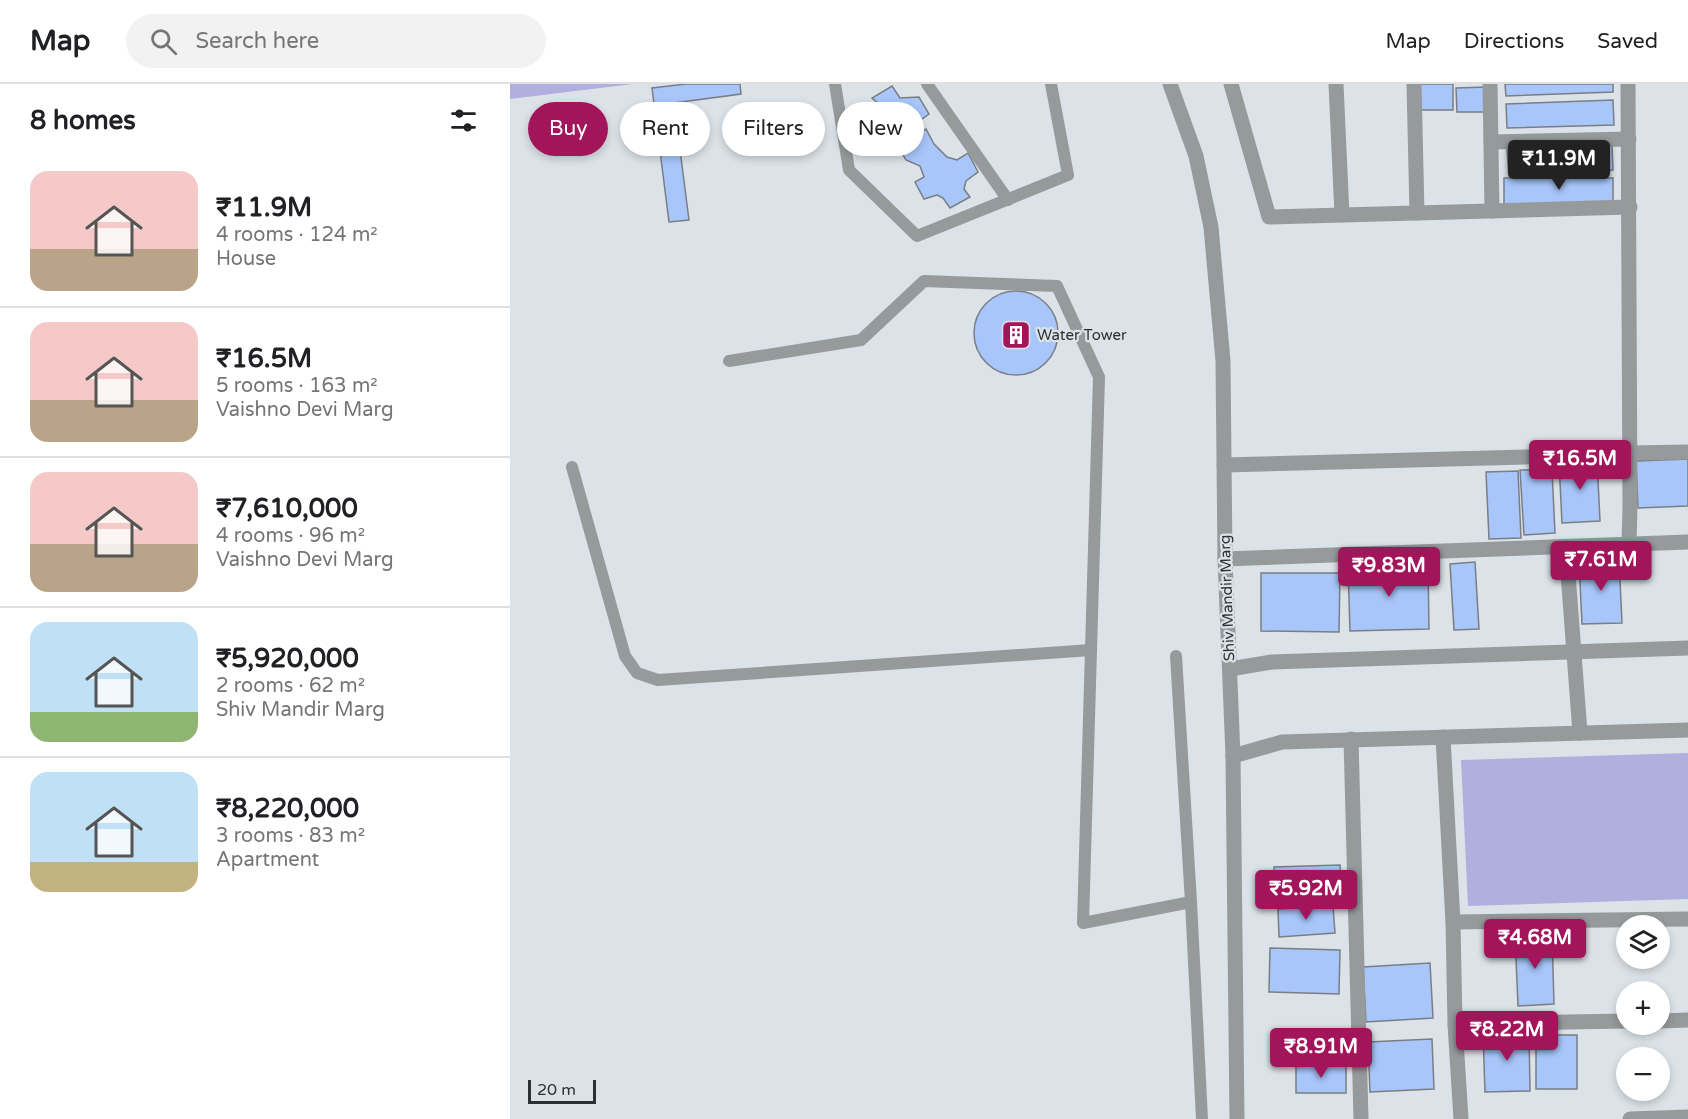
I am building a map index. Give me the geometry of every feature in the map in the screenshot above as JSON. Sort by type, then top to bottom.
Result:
[{"type":"street","name":"Shiv Mandir Marg","points":[[1170,84],[1196,156],[1211,227],[1223,361],[1225,559],[1233,756],[1237,1119]]},
{"type":"street","points":[[1231,84],[1269,217],[1630,207]]},
{"type":"street","points":[[1336,84],[1342,215]]},
{"type":"street","points":[[1414,84],[1418,213]]},
{"type":"street","points":[[1490,84],[1492,211]]},
{"type":"street","points":[[1628,84],[1629,545]]},
{"type":"street","points":[[1491,142],[1629,139]]},
{"type":"street","points":[[1630,453],[1688,452]]},
{"type":"street","points":[[1224,465],[1563,456]]},
{"type":"street","points":[[1225,559],[1688,542]]},
{"type":"street","points":[[1566,547],[1580,733]]},
{"type":"street","points":[[1230,669],[1272,662],[1688,648]]},
{"type":"street","points":[[1233,756],[1282,742],[1688,730]]},
{"type":"street","points":[[1443,737],[1461,1119]]},
{"type":"street","points":[[1352,740],[1361,1119]]},
{"type":"street","points":[[1453,922],[1688,919]]},
{"type":"street","points":[[1670,1021],[1688,1020]]},
{"type":"street","points":[[1455,1024],[1616,1021]]},
{"type":"street","points":[[1630,1119],[1688,1117]]},
{"type":"lane","points":[[835,84],[849,170],[917,236],[1068,175],[1051,84]]},
{"type":"lane","points":[[927,84],[1008,200]]},
{"type":"lane","points":[[729,361],[861,340],[924,281],[1057,286],[1099,377],[1083,923],[1191,902]]},
{"type":"lane","points":[[572,466],[625,656],[637,673],[658,680],[1091,650]]},
{"type":"lane","points":[[1176,656],[1202,1119]]},
{"type":"shaded area","points":[[510,84],[633,84],[510,99]]},
{"type":"shaded area","points":[[1688,753],[1688,899],[1468,906],[1461,760]]},
{"type":"building","points":[[686,84],[740,84],[741,94],[681,102],[654,102],[652,88]]},
{"type":"building","points":[[1419,84],[1453,84],[1453,110],[1419,110]]},
{"type":"building","points":[[1505,84],[1613,84],[1613,92],[1506,96]]},
{"type":"building","points":[[892,86],[900,98],[919,97],[922,102],[876,102],[872,98]]},
{"type":"building","points":[[1487,87],[1488,112],[1457,112],[1456,88]]},
{"type":"building","points":[[1613,100],[1614,125],[1507,128],[1506,104]]},
{"type":"building","points":[[924,106],[929,114],[924,118]]},
{"type":"building","points":[[926,129],[934,144],[947,157],[957,160],[968,153],[978,172],[966,181],[964,189],[970,197],[950,208],[943,198],[937,195],[924,199],[915,182],[924,177],[920,166],[906,160],[904,156],[924,156],[924,130]]},
{"type":"building","points":[[1612,144],[1613,170],[1509,176],[1507,150]]},
{"type":"building","points":[[661,156],[681,156],[689,220],[669,222]]},
{"type":"building","points":[[1504,178],[1613,178],[1613,205],[1504,204]]},
{"type":"building","name":"Water Tower","points":[[1016,291],[1032,294],[1046,303],[1055,317],[1058,333],[1055,349],[1046,363],[1032,372],[1016,375],[1000,372],[986,363],[977,349],[974,333],[977,317],[986,303],[1000,294]]},
{"type":"building","points":[[1597,459],[1600,521],[1562,523],[1559,462]]},
{"type":"building","points":[[1688,459],[1688,506],[1638,508],[1636,461]]},
{"type":"building","points":[[1520,470],[1552,470],[1555,533],[1524,535]]},
{"type":"building","points":[[1518,471],[1521,538],[1489,539],[1486,472]]},
{"type":"building","points":[[1619,559],[1622,623],[1582,624],[1579,561]]},
{"type":"building","points":[[1475,562],[1479,629],[1454,630],[1450,564]]},
{"type":"building","points":[[1428,565],[1429,629],[1350,631],[1348,567]]},
{"type":"building","points":[[1261,573],[1340,573],[1339,632],[1261,631]]},
{"type":"building","points":[[1340,865],[1341,892],[1275,894],[1274,867]]},
{"type":"building","points":[[1333,906],[1335,933],[1279,937],[1278,909]]},
{"type":"building","points":[[1552,934],[1554,1004],[1518,1006],[1515,935]]},
{"type":"building","points":[[1270,948],[1340,950],[1339,994],[1269,992]]},
{"type":"building","points":[[1430,963],[1433,1018],[1366,1022],[1363,967]]},
{"type":"building","points":[[1529,1033],[1530,1091],[1485,1092],[1483,1034]]},
{"type":"building","points":[[1536,1035],[1577,1035],[1577,1089],[1536,1089]]},
{"type":"building","points":[[1432,1039],[1434,1089],[1370,1092],[1368,1042]]},
{"type":"building","points":[[1296,1065],[1346,1065],[1346,1093],[1296,1093]]},
{"type":"place","name":"Water Tower","points":[[1016,335]]}]
